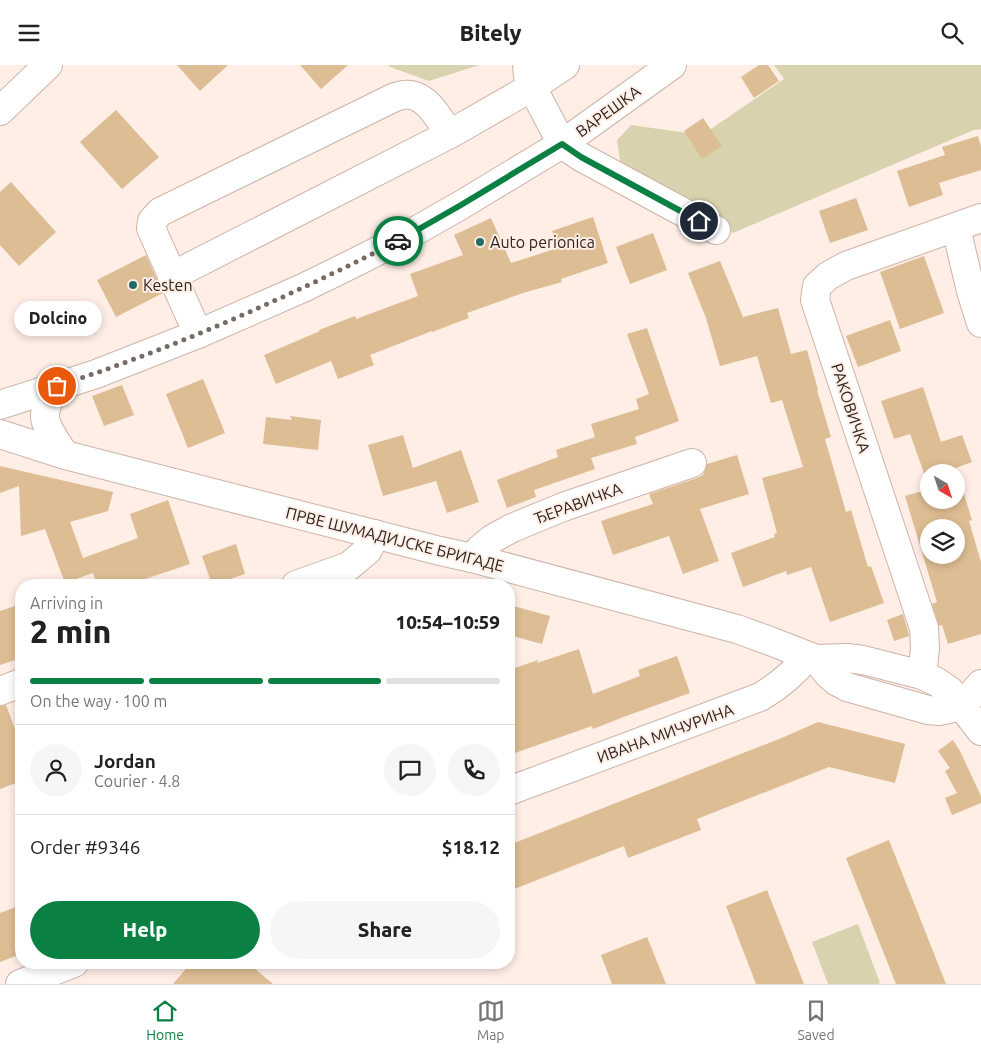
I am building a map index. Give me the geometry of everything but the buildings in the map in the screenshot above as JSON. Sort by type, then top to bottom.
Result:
[{"type":"street","points":[[0,111],[48,65]]},
{"type":"street","points":[[172,276],[450,134],[530,76],[565,65]]},
{"type":"street","name":"ВАРЕШКА","points":[[0,405],[96,373],[198,334],[303,288],[405,237],[562,144],[672,65]]},
{"type":"street","points":[[530,76],[562,144],[581,157],[716,229]]},
{"type":"street","points":[[198,334],[151,228],[152,221],[160,212],[396,97],[406,94],[424,101],[450,134]]},
{"type":"street","name":"РАКОВИЧКА","points":[[922,675],[925,649],[924,628],[815,300],[817,286],[846,266],[981,218]]},
{"type":"street","points":[[956,228],[971,291],[981,323]]},
{"type":"street","points":[[54,387],[45,418],[53,439],[65,455]]},
{"type":"street","name":"ПРВЕ ШУМАДИЈСКЕ БРИГАДЕ","points":[[0,434],[65,455],[472,558],[737,629],[812,657],[863,660],[922,675],[943,685],[962,706],[939,711],[928,710],[847,687],[836,681],[812,657]]},
{"type":"street","name":"ЂЕРАВИЧКА","points":[[472,558],[492,539],[512,528],[563,507],[692,463]]},
{"type":"street","points":[[313,579],[349,566],[368,550],[375,534]]},
{"type":"street","name":"ИВАНА МИЧУРИНА","points":[[515,789],[760,697],[773,690],[812,657]]},
{"type":"street","points":[[981,684],[962,706],[981,731]]},
{"type":"street","points":[[0,691],[15,685]]},
{"type":"street","points":[[20,984],[59,969]]},
{"type":"shaded area","points":[[388,65],[479,65],[429,81]]},
{"type":"shaded area","points":[[774,65],[981,65],[981,129],[974,130],[733,233],[639,178],[620,161],[617,140],[631,125],[702,135],[784,79]]},
{"type":"shaded area","points":[[858,924],[880,983],[828,984],[812,942]]},
{"type":"way so far","points":[[57,386],[96,373],[246,314],[398,241]]},
{"type":"place","name":"Auto perionica","points":[[480,242]]},
{"type":"place","name":"Kesten","points":[[133,285]]},
{"type":"place","name":"Dolcino","points":[[57,386]]},
{"type":"route","points":[[398,241],[562,144],[581,157],[699,221]]}]
